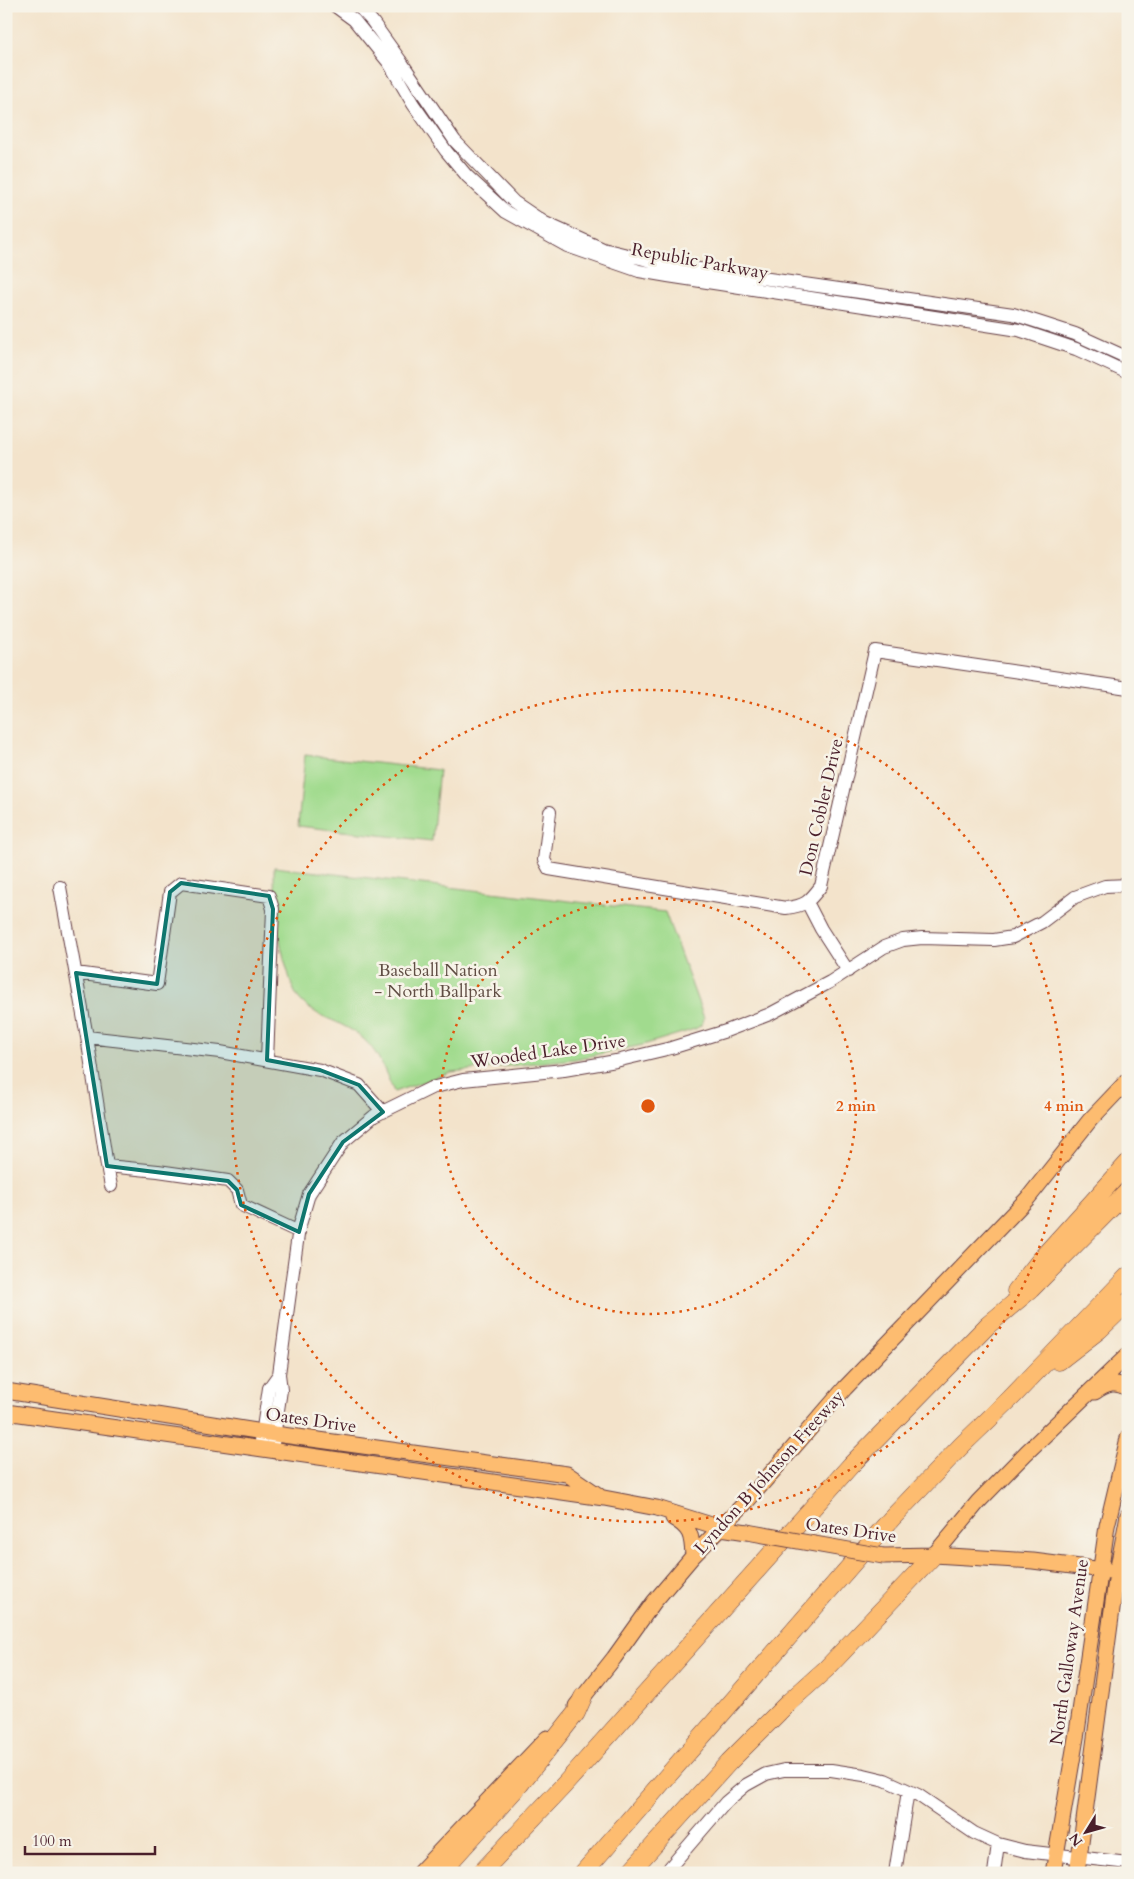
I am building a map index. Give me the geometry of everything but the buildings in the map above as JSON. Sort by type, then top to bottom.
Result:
[{"type":"highway","points":[[481,1873],[564,1785],[851,1465],[988,1325],[1041,1259],[1128,1163]]},
{"type":"highway","points":[[988,1325],[1031,1289],[1128,1191]]},
{"type":"highway","points":[[583,1873],[892,1518],[1128,1276]]},
{"type":"highway","points":[[1013,1396],[1099,1330],[1128,1302]]},
{"type":"highway","points":[[629,1873],[729,1762],[789,1702],[826,1669],[934,1555]]},
{"type":"highway","points":[[443,1869],[494,1815],[542,1757],[576,1713],[583,1697]]},
{"type":"main road","name":"Lyndon B Johnson Freeway","points":[[419,1873],[538,1748],[583,1697],[654,1602],[693,1556],[722,1528],[845,1388],[1028,1198],[1090,1120],[1128,1080]]},
{"type":"main road","points":[[934,1555],[978,1502],[1128,1355]]},
{"type":"main road","points":[[1079,1402],[1110,1383],[1122,1384],[1128,1389]]},
{"type":"main road","name":"Oates Drive","points":[[6,1391],[269,1433],[567,1474],[604,1498]]},
{"type":"main road","name":"Oates Drive","points":[[6,1412],[604,1498],[657,1508],[722,1528],[884,1556],[934,1555],[1033,1561],[1123,1573]]},
{"type":"main road","name":"North Galloway Avenue","points":[[1053,1873],[1077,1732],[1103,1552],[1115,1486],[1128,1438]]},
{"type":"main road","points":[[432,1473],[435,1456]]},
{"type":"main road","points":[[657,1508],[684,1524],[690,1534],[693,1556]]},
{"type":"main road","name":"North Galloway Avenue","points":[[1077,1873],[1095,1736],[1123,1573],[1128,1515]]},
{"type":"main road","points":[[1103,1552],[1125,1555]]},
{"type":"main road","points":[[1077,1732],[1095,1736]]},
{"type":"street","name":"Republic Parkway","points":[[335,6],[354,20],[389,63],[413,104],[446,151],[467,176],[506,212],[567,246],[639,271],[1019,330],[1076,349],[1128,373]]},
{"type":"street","name":"Republic Parkway","points":[[358,6],[372,21],[455,141],[514,202],[545,223],[603,248],[664,264],[1013,314],[1075,334],[1128,358]]},
{"type":"street","name":"Don Cobler Drive","points":[[550,812],[544,860],[549,869],[786,908],[801,906],[807,902],[820,886],[875,651],[1128,688]]},
{"type":"street","points":[[76,972],[157,984],[170,892],[181,883],[269,896],[273,909],[267,1060]]},
{"type":"street","name":"Wooded Lake Drive","points":[[266,1449],[282,1390],[279,1374],[299,1232],[309,1194],[343,1142],[374,1116],[432,1088],[463,1080],[564,1070],[616,1062],[671,1048],[726,1031],[770,1014],[848,971],[884,947],[903,940],[922,938],[994,940],[1013,937],[1042,922],[1075,897],[1105,886],[1128,885]]},
{"type":"street","points":[[60,887],[111,1186]]},
{"type":"street","points":[[807,902],[821,929],[848,971]]},
{"type":"street","points":[[87,1038],[220,1052],[320,1070],[359,1086],[383,1112]]},
{"type":"street","points":[[108,1166],[228,1181],[237,1190],[241,1205],[299,1232]]},
{"type":"street","points":[[665,1873],[726,1802],[746,1785],[766,1774],[784,1770],[831,1770],[864,1774],[885,1780],[931,1803],[974,1833],[998,1844],[1025,1851],[1128,1863]]},
{"type":"street","points":[[895,1873],[908,1791]]},
{"type":"street","points":[[994,1873],[998,1844]]},
{"type":"highlighted area","points":[[181,883],[269,896],[273,909],[267,1060],[320,1070],[359,1085],[383,1112],[343,1142],[309,1194],[299,1232],[241,1205],[237,1190],[228,1181],[107,1166],[76,973],[157,984],[170,892]]},
{"type":"green space","points":[[305,755],[439,770],[432,841],[298,826]]},
{"type":"green space","name":"Baseball Nation - North Ballpark","points":[[274,867],[665,912],[704,1018],[703,1022],[695,1029],[643,1045],[575,1059],[451,1072],[394,1092],[375,1052],[362,1038],[353,1031],[313,1011],[295,993],[284,959],[279,933]]}]
